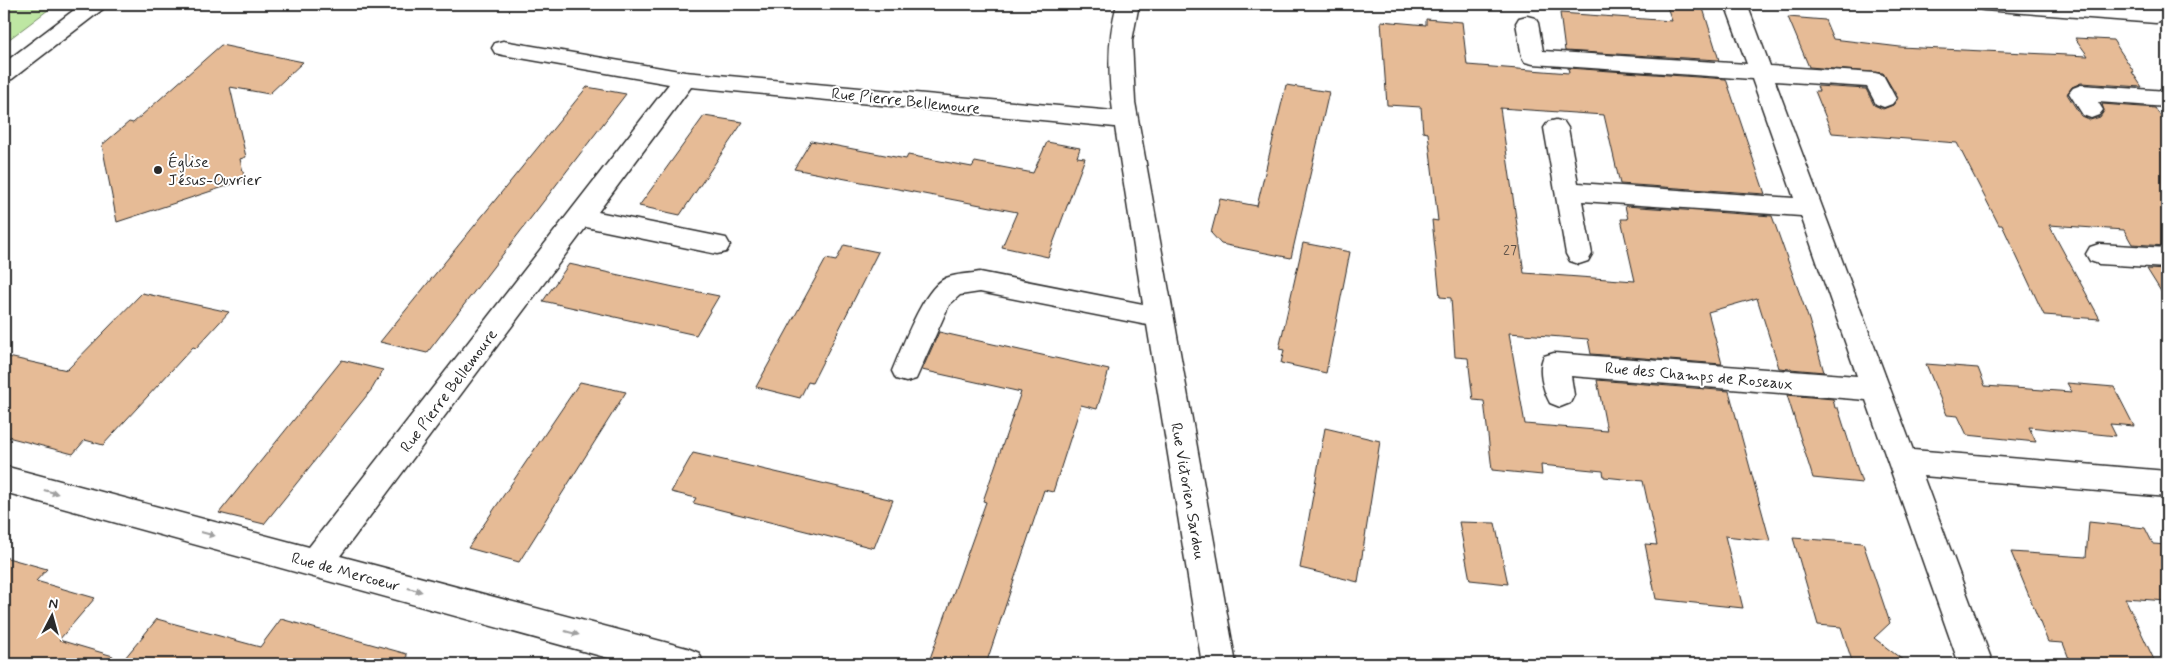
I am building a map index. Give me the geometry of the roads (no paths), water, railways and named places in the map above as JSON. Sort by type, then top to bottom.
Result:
[{"type":"street","points":[[4,74],[95,4]]},
{"type":"street","name":"Rue Victorien Sardou","points":[[1128,4],[1122,20],[1121,79],[1159,317],[1219,664]]},
{"type":"street","points":[[1736,4],[1976,664]]},
{"type":"street","points":[[1984,4],[2161,17]]},
{"type":"street","points":[[1527,23],[1533,57],[1875,80],[1884,99]]},
{"type":"street","name":"Rue Pierre Bellemoure","points":[[503,48],[685,78],[1066,116],[1127,120]]},
{"type":"street","name":"Rue Pierre Bellemoure","points":[[316,563],[685,78]]},
{"type":"street","points":[[2092,110],[2081,93],[2167,99]]},
{"type":"street","points":[[1556,128],[1579,254]]},
{"type":"street","points":[[1567,191],[1810,208]]},
{"type":"street","points":[[580,217],[717,245]]},
{"type":"street","points":[[2099,254],[2167,258]]},
{"type":"street","points":[[906,371],[938,299],[953,286],[980,282],[1159,317]]},
{"type":"street","name":"Rue des Champs de Roseaux","points":[[1560,395],[1554,364],[1876,389]]},
{"type":"street","points":[[1902,462],[2167,484]]},
{"type":"street","name":"Rue de Mercoeur","points":[[4,479],[687,664]]},
{"type":"place","name":"Église Jésus-Ouvrier","points":[[158,170]]}]
